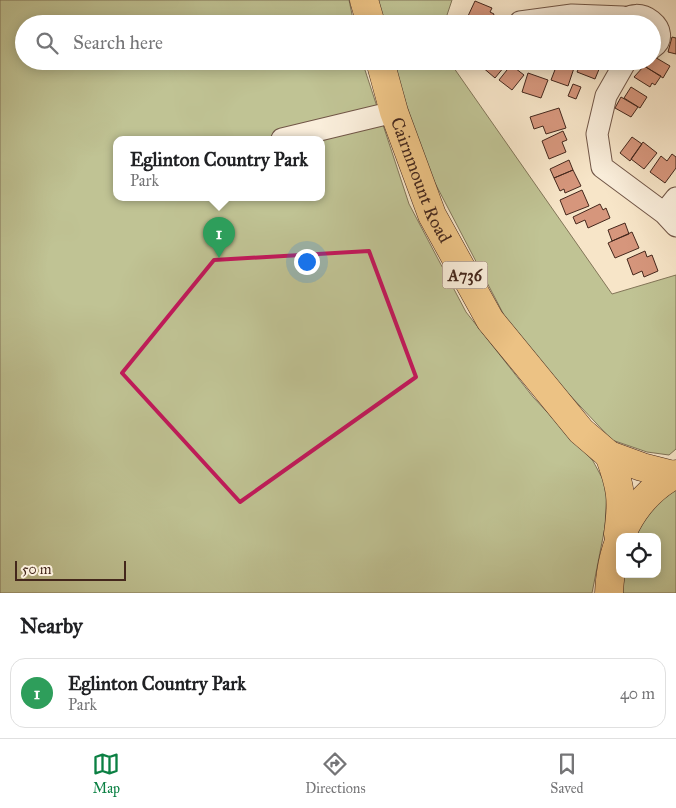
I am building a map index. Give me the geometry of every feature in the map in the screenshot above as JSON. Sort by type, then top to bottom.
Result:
[{"type":"main road","points":[[364,0],[368,15]]},
{"type":"main road","name":"Cairnmount Road","points":[[382,70],[394,112],[432,215],[490,320],[581,431],[609,455],[642,468],[675,474]]},
{"type":"main road","name":"Cairnmount Road","points":[[609,455],[618,479],[623,504],[618,533]]},
{"type":"main road","points":[[621,533],[627,520],[648,494],[675,474]]},
{"type":"main road","points":[[609,593],[610,572],[616,545]]},
{"type":"street","points":[[626,15],[631,8],[638,5],[656,8],[663,15],[666,22],[666,33],[661,41]]},
{"type":"street","points":[[621,70],[606,96],[597,134],[602,167],[672,212]]},
{"type":"street","points":[[294,136],[394,112]]},
{"type":"highlighted area","points":[[369,251],[416,377],[240,502],[122,373],[214,260]]},
{"type":"green space","points":[[0,0],[349,0],[352,15],[15,15],[15,70],[365,70],[409,204],[466,312],[533,397],[593,461],[607,487],[605,527],[592,593],[0,593]]},
{"type":"green space","points":[[375,0],[452,0],[447,15],[379,15]]},
{"type":"green space","points":[[396,70],[455,70],[612,294],[676,275],[676,449],[669,455],[647,452],[612,440],[516,338],[424,162]]},
{"type":"green space","points":[[676,486],[676,593],[619,593],[621,578],[661,578],[661,533],[632,533],[645,513]]},
{"type":"building","points":[[475,1],[492,8],[490,12],[494,14],[494,15],[468,15]]},
{"type":"building","points":[[672,37],[676,38],[676,54],[668,52]]},
{"type":"building","points":[[661,61],[670,66],[663,78],[651,70],[661,70]]},
{"type":"building","points":[[486,70],[502,70],[495,78]]},
{"type":"building","points":[[507,70],[518,70],[524,75],[512,90],[499,80]]},
{"type":"building","points":[[555,70],[573,70],[568,86],[551,80]]},
{"type":"building","points":[[578,70],[599,70],[595,79],[577,72]]},
{"type":"building","points":[[640,70],[651,70],[661,76],[655,85],[652,83],[650,87],[634,77]]},
{"type":"building","points":[[528,73],[548,80],[541,98],[522,92]]},
{"type":"building","points":[[573,84],[581,87],[576,99],[568,96]]},
{"type":"building","points":[[631,87],[647,97],[640,108],[624,98]]},
{"type":"building","points":[[621,97],[638,107],[631,117],[615,108]]},
{"type":"building","points":[[559,108],[566,128],[546,134],[543,126],[534,129],[530,117]]},
{"type":"building","points":[[563,131],[567,140],[562,142],[566,152],[549,159],[542,141]]},
{"type":"building","points":[[632,137],[642,144],[630,161],[620,153]]},
{"type":"building","points":[[643,142],[657,153],[644,169],[631,159]]},
{"type":"building","points":[[672,154],[676,157],[676,168],[665,183],[650,172],[661,156],[667,161]]},
{"type":"building","points":[[569,160],[573,170],[554,178],[550,169]]},
{"type":"building","points":[[573,170],[581,186],[565,193],[564,189],[560,191],[554,178]]},
{"type":"building","points":[[582,190],[589,206],[566,215],[560,200]]},
{"type":"building","points":[[600,204],[603,210],[606,208],[610,218],[588,228],[585,220],[576,224],[573,217]]},
{"type":"building","points":[[625,223],[629,234],[612,241],[608,230]]},
{"type":"building","points":[[632,232],[639,248],[615,258],[608,243]]},
{"type":"building","points":[[645,251],[647,257],[652,255],[658,271],[644,277],[642,271],[633,275],[627,259]]},
{"type":"place","name":"Eglinton Country Park","points":[[219,258]]}]
